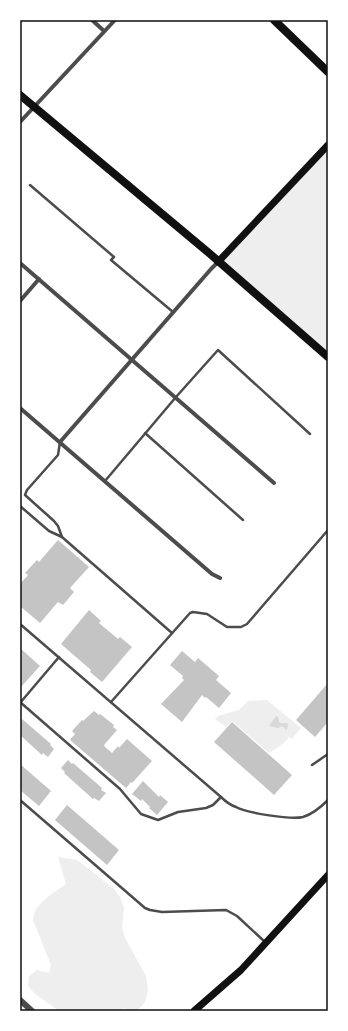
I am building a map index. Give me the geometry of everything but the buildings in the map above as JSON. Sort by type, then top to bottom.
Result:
[{"type":"main road","points":[[274,20],[328,72]]},
{"type":"main road","points":[[20,95],[328,357]]},
{"type":"main road","points":[[218,262],[328,145]]},
{"type":"main road","points":[[194,1011],[241,970],[328,875]]},
{"type":"street","points":[[92,20],[104,31]]},
{"type":"street","points":[[20,122],[33,106],[115,20]]},
{"type":"street","points":[[20,262],[274,483]]},
{"type":"street","points":[[60,442],[218,262]]},
{"type":"street","points":[[20,301],[39,279]]},
{"type":"street","points":[[20,408],[212,574],[220,578]]},
{"type":"street","points":[[20,1000],[32,1011]]},
{"type":"lane","points":[[30,186],[114,256],[111,260],[174,312]]},
{"type":"lane","points":[[105,481],[218,350],[310,434]]},
{"type":"lane","points":[[145,433],[244,520]]},
{"type":"lane","points":[[60,442],[58,455],[27,490],[25,495],[54,521],[58,526],[62,537]]},
{"type":"lane","points":[[20,506],[49,531],[62,537],[172,633]]},
{"type":"lane","points":[[111,702],[190,613],[207,614],[227,627],[233,628],[244,626],[328,530]]},
{"type":"lane","points":[[20,624],[230,804],[243,810],[295,818],[308,815],[328,800]]},
{"type":"lane","points":[[59,657],[20,702],[120,789],[138,812],[144,816],[158,820],[178,812],[206,808],[213,805],[221,797]]},
{"type":"lane","points":[[312,765],[328,754]]},
{"type":"lane","points":[[20,800],[146,908],[162,912],[226,910],[237,916],[266,943]]},
{"type":"shaded area","points":[[328,145],[328,357],[218,262]]},
{"type":"shaded area","points":[[267,700],[301,728],[292,739],[289,737],[284,743],[269,753],[232,721],[226,727],[215,719],[218,716],[239,710],[248,701]]},
{"type":"shaded area","points":[[276,716],[278,717],[279,722],[288,724],[287,730],[282,726],[278,728],[269,726]]},
{"type":"shaded area","points":[[58,857],[77,860],[114,889],[120,897],[124,908],[122,927],[125,938],[146,976],[148,990],[145,1002],[137,1011],[130,1011],[124,1008],[121,1011],[59,1011],[34,993],[28,986],[29,976],[37,970],[49,973],[51,965],[33,920],[34,914],[40,904],[66,884]]}]
